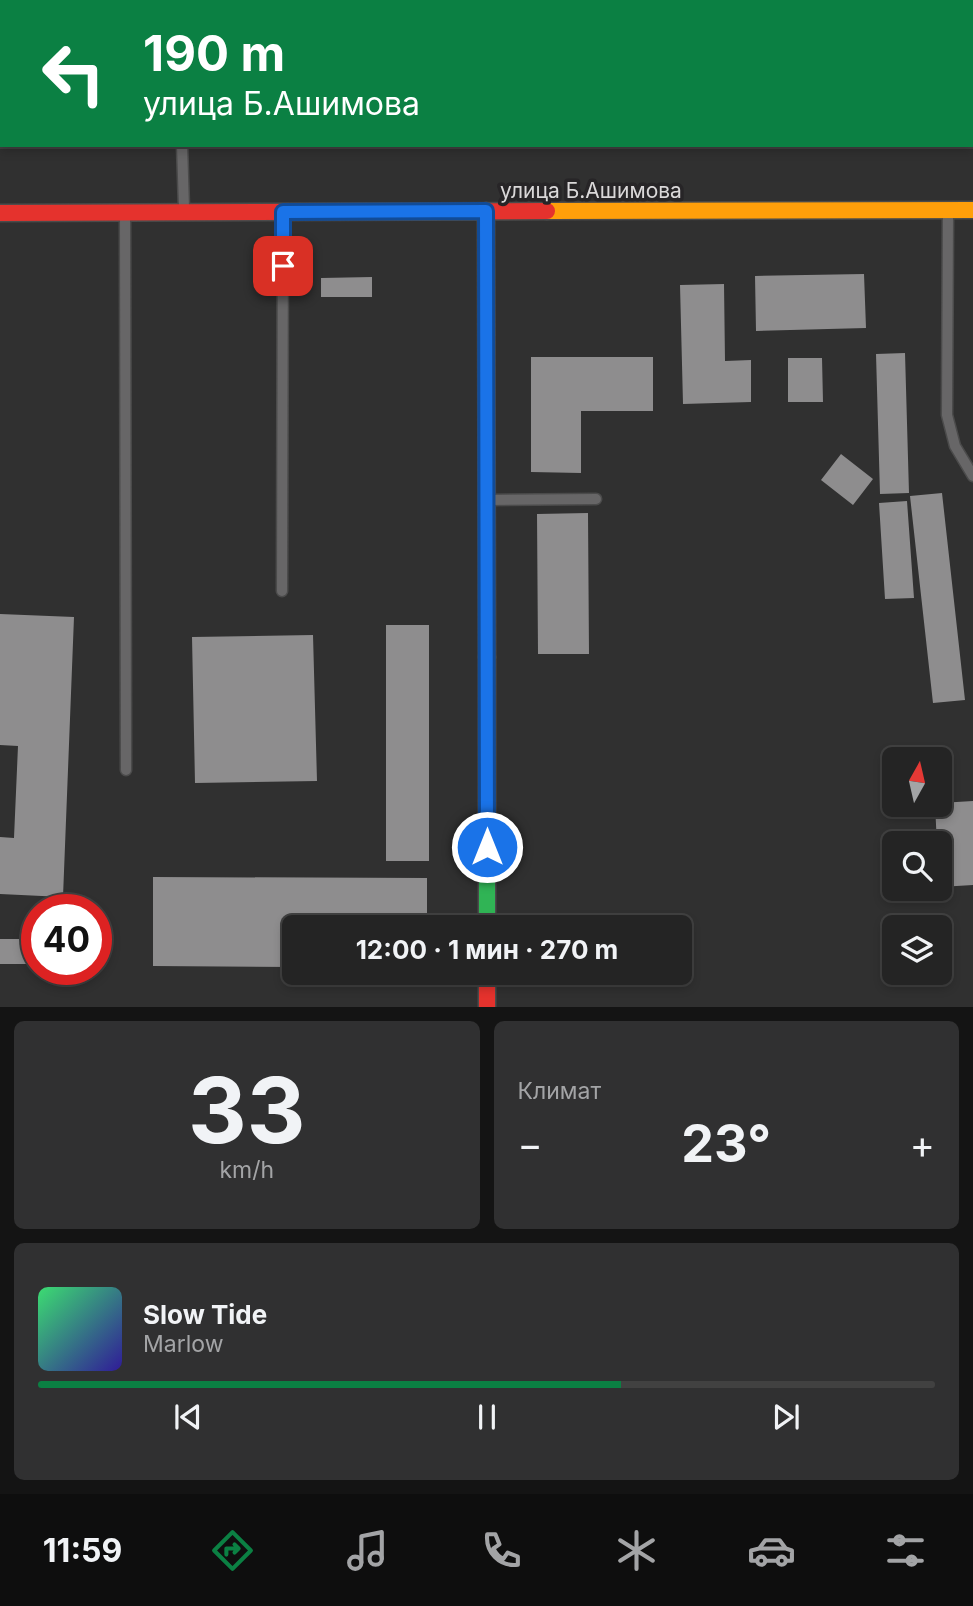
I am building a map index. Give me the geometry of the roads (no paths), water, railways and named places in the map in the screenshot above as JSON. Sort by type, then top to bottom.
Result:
[{"type":"street","name":"улица Б.Ашимова","points":[[0,213],[973,210]]},
{"type":"street","points":[[486,211],[487,915]]},
{"type":"street","points":[[487,985],[487,1007]]},
{"type":"lane","points":[[182,147],[184,212]]},
{"type":"lane","points":[[948,210],[947,415],[955,446],[973,476]]},
{"type":"lane","points":[[282,591],[283,212]]},
{"type":"lane","points":[[125,213],[126,770]]},
{"type":"lane","points":[[487,500],[596,499]]}]
